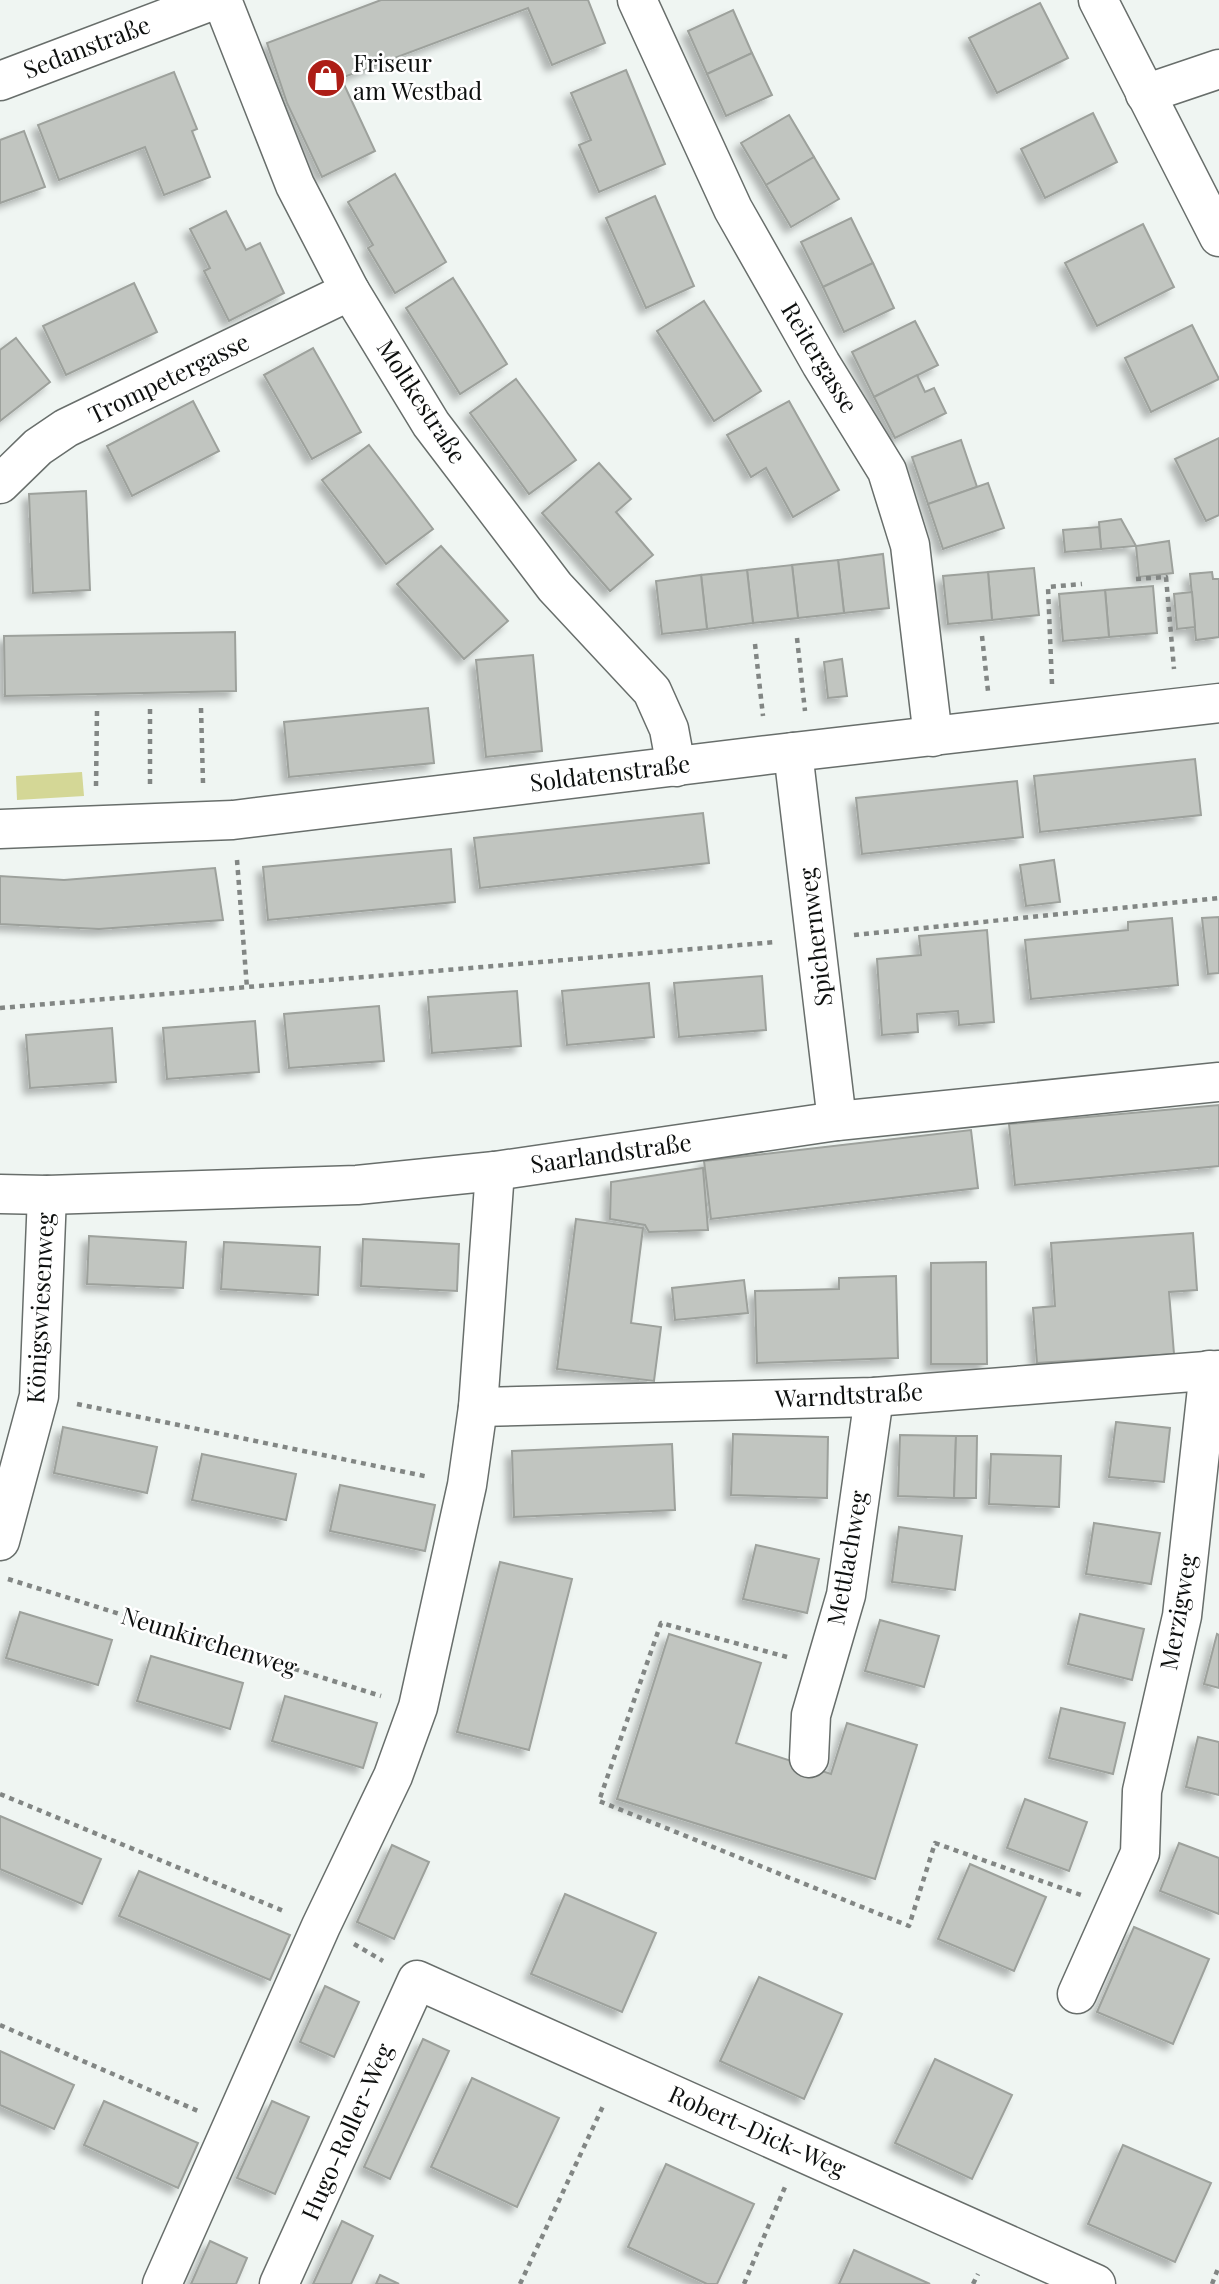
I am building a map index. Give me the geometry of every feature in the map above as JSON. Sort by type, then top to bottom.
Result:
[{"type":"street","name":"Sedanstraße","points":[[0,81],[214,0]]},
{"type":"street","name":"Moltkestraße","points":[[222,0],[295,185],[350,291],[447,446],[555,587],[652,691],[669,729],[676,766]]},
{"type":"street","name":"Reitergasse","points":[[637,0],[733,209],[821,364],[887,471],[910,545],[933,737]]},
{"type":"street","points":[[1098,0],[1218,232]]},
{"type":"street","points":[[1145,94],[1219,69]]},
{"type":"street","name":"Trompetergasse","points":[[0,484],[38,447],[66,428],[350,291]]},
{"type":"street","name":"Soldatenstraße","points":[[0,829],[219,821],[1219,703]]},
{"type":"street","name":"Spichernweg","points":[[790,752],[816,939],[837,1121]]},
{"type":"street","name":"Saarlandstraße","points":[[0,1194],[47,1195],[358,1185],[495,1171],[837,1121],[1219,1082]]},
{"type":"street","points":[[162,2284],[321,1926],[393,1776],[418,1707],[467,1485],[478,1407],[495,1171]]},
{"type":"street","name":"Königswiesenweg","points":[[0,1541],[39,1396],[47,1195]]},
{"type":"street","name":"Warndtstraße","points":[[478,1407],[874,1397],[1214,1370]]},
{"type":"street","name":"Merzigweg","points":[[1114,1907],[1140,1853],[1142,1791],[1182,1616],[1214,1370]]},
{"type":"street","name":"Mettlachweg","points":[[809,1758],[811,1714],[846,1595],[874,1397]]},
{"type":"street","points":[[1077,1994],[1114,1907]]},
{"type":"street","name":"Robert-Dick-Weg","points":[[417,1980],[1096,2284]]},
{"type":"street","name":"Hugo-Roller-Weg","points":[[279,2284],[417,1980]]},
{"type":"path","points":[[1136,579],[1166,577],[1177,708]]},
{"type":"path","points":[[1054,723],[1048,587],[1082,584]]},
{"type":"path","points":[[982,636],[992,730]]},
{"type":"path","points":[[790,752],[797,638]]},
{"type":"path","points":[[755,644],[790,752]]},
{"type":"path","points":[[149,824],[150,708]]},
{"type":"path","points":[[201,708],[247,988]]},
{"type":"path","points":[[95,825],[97,711]]},
{"type":"path","points":[[0,1008],[816,939],[1219,898]]},
{"type":"path","points":[[39,1396],[467,1485]]},
{"type":"path","name":"Neunkirchenweg","points":[[0,1576],[418,1707]]},
{"type":"path","points":[[825,1667],[662,1623],[599,1801],[909,1926],[935,1843],[1114,1907]]},
{"type":"path","points":[[0,1794],[321,1926],[417,1980]]},
{"type":"path","points":[[0,2025],[234,2127]]},
{"type":"path","points":[[520,2284],[619,2070]]},
{"type":"path","points":[[744,2284],[800,2151]]},
{"type":"path","points":[[1212,2284],[1219,2266]]},
{"type":"green space","points":[[82,772],[84,796],[17,800],[16,776]]},
{"type":"building","points":[[381,0],[588,0],[605,43],[552,65],[528,8],[341,78],[375,151],[322,177],[287,103],[267,43]]},
{"type":"building","points":[[1040,3],[1068,58],[997,93],[969,38]]},
{"type":"building","points":[[733,10],[752,53],[707,74],[688,31]]},
{"type":"building","points":[[752,53],[772,95],[726,116],[707,74]]},
{"type":"building","points":[[626,70],[665,164],[599,192],[579,145],[591,140],[571,93]]},
{"type":"building","points":[[174,72],[197,129],[192,131],[210,177],[164,195],[145,147],[59,180],[38,125]]},
{"type":"building","points":[[1093,113],[1117,162],[1045,198],[1021,149]]},
{"type":"building","points":[[789,115],[814,157],[766,185],[741,143]]},
{"type":"building","points":[[24,131],[45,187],[0,203],[0,140]]},
{"type":"building","points":[[814,157],[839,199],[791,227],[766,185]]},
{"type":"building","points":[[395,174],[446,262],[395,293],[368,248],[373,245],[348,202]]},
{"type":"building","points":[[655,196],[694,286],[646,308],[606,218]]},
{"type":"building","points":[[226,211],[246,250],[260,243],[284,293],[229,321],[204,271],[210,268],[190,229]]},
{"type":"building","points":[[851,218],[873,263],[823,287],[801,242]]},
{"type":"building","points":[[1143,224],[1174,287],[1097,326],[1065,263]]},
{"type":"building","points":[[873,263],[894,308],[844,332],[823,287]]},
{"type":"building","points":[[453,278],[507,364],[460,394],[406,308]]},
{"type":"building","points":[[134,283],[157,332],[66,375],[43,326]]},
{"type":"building","points":[[704,301],[761,391],[714,421],[657,331]]},
{"type":"building","points":[[915,321],[938,365],[874,397],[852,352]]},
{"type":"building","points":[[1192,325],[1219,379],[1151,412],[1125,358]]},
{"type":"building","points":[[16,338],[50,382],[0,421],[0,350]]},
{"type":"building","points":[[313,348],[361,432],[312,459],[264,375]]},
{"type":"building","points":[[917,375],[925,392],[934,388],[946,413],[895,438],[874,397]]},
{"type":"building","points":[[516,379],[576,460],[529,494],[470,413]]},
{"type":"building","points":[[193,401],[219,451],[132,496],[107,446]]},
{"type":"building","points":[[789,401],[839,490],[793,517],[766,468],[751,477],[727,435]]},
{"type":"building","points":[[1219,438],[1219,515],[1206,521],[1175,459]]},
{"type":"building","points":[[961,440],[977,487],[928,504],[912,457]]},
{"type":"building","points":[[369,445],[433,529],[386,564],[322,480]]},
{"type":"building","points":[[599,463],[631,499],[616,512],[653,555],[610,591],[542,513]]},
{"type":"building","points":[[988,483],[1004,528],[943,549],[928,504]]},
{"type":"building","points":[[86,491],[90,590],[33,593],[29,494]]},
{"type":"building","points":[[1121,519],[1136,546],[1101,549],[1099,522]]},
{"type":"building","points":[[1099,527],[1101,549],[1065,552],[1063,530]]},
{"type":"building","points":[[1169,541],[1173,573],[1139,577],[1136,546]]},
{"type":"building","points":[[441,546],[508,621],[464,659],[397,584]]},
{"type":"building","points":[[883,554],[889,608],[844,613],[838,560]]},
{"type":"building","points":[[838,560],[844,613],[798,618],[792,565]]},
{"type":"building","points":[[792,565],[798,618],[753,623],[747,570]]},
{"type":"building","points":[[1034,568],[1039,615],[992,620],[988,572]]},
{"type":"building","points":[[747,570],[753,623],[707,629],[701,575]]},
{"type":"building","points":[[988,572],[992,620],[948,624],[943,576]]},
{"type":"building","points":[[1212,572],[1213,579],[1219,579],[1219,637],[1196,640],[1190,574]]},
{"type":"building","points":[[701,575],[707,629],[662,634],[656,581]]},
{"type":"building","points":[[1153,586],[1157,633],[1109,637],[1105,590]]},
{"type":"building","points":[[1105,590],[1109,637],[1063,641],[1059,594]]},
{"type":"building","points":[[1192,592],[1195,627],[1177,629],[1174,594]]},
{"type":"building","points":[[235,632],[236,691],[5,696],[4,636]]},
{"type":"building","points":[[533,655],[542,751],[486,757],[476,660]]},
{"type":"building","points":[[842,659],[847,696],[828,698],[824,662]]},
{"type":"building","points":[[428,708],[434,763],[289,777],[284,722]]},
{"type":"building","points":[[1195,759],[1201,815],[1040,832],[1034,776]]},
{"type":"building","points":[[1017,781],[1023,837],[862,854],[856,798]]},
{"type":"building","points":[[703,813],[709,863],[480,888],[474,838]]},
{"type":"building","points":[[451,849],[455,902],[268,920],[263,867]]},
{"type":"building","points":[[1054,860],[1060,902],[1026,906],[1020,865]]},
{"type":"building","points":[[215,868],[223,920],[99,929],[0,924],[0,876],[64,880]]},
{"type":"building","points":[[1219,917],[1219,973],[1208,974],[1202,918]]},
{"type":"building","points":[[1172,918],[1178,985],[1031,999],[1025,940],[1128,930],[1128,922]]},
{"type":"building","points":[[987,930],[994,1022],[959,1025],[958,1011],[917,1014],[918,1032],[882,1035],[877,959],[921,955],[919,936]]},
{"type":"building","points":[[762,976],[766,1030],[679,1037],[674,983]]},
{"type":"building","points":[[649,983],[654,1037],[567,1045],[562,991]]},
{"type":"building","points":[[517,991],[521,1046],[432,1053],[428,997]]},
{"type":"building","points":[[379,1006],[384,1061],[289,1068],[284,1014]]},
{"type":"building","points":[[255,1021],[259,1072],[167,1079],[163,1028]]},
{"type":"building","points":[[112,1028],[116,1082],[30,1088],[26,1035]]},
{"type":"building","points":[[1219,1105],[1219,1166],[1015,1185],[1009,1124]]},
{"type":"building","points":[[971,1130],[978,1188],[711,1219],[704,1161]]},
{"type":"building","points":[[703,1168],[708,1230],[649,1232],[645,1225],[610,1219],[611,1182]]},
{"type":"building","points":[[576,1219],[643,1228],[631,1323],[661,1327],[654,1381],[557,1369]]},
{"type":"building","points":[[1193,1233],[1197,1290],[1169,1292],[1174,1354],[1037,1363],[1033,1308],[1055,1306],[1051,1243]]},
{"type":"building","points":[[89,1236],[186,1242],[183,1288],[87,1284]]},
{"type":"building","points":[[363,1239],[459,1244],[457,1291],[361,1286]]},
{"type":"building","points":[[224,1242],[320,1247],[318,1295],[221,1289]]},
{"type":"building","points":[[986,1262],[987,1364],[931,1364],[931,1263]]},
{"type":"building","points":[[896,1276],[898,1358],[757,1363],[755,1291],[839,1289],[839,1278]]},
{"type":"building","points":[[744,1280],[748,1313],[675,1320],[672,1288]]},
{"type":"building","points":[[1116,1422],[1170,1428],[1164,1482],[1109,1477]]},
{"type":"building","points":[[63,1427],[157,1447],[147,1493],[54,1473]]},
{"type":"building","points":[[733,1434],[828,1437],[827,1498],[731,1495]]},
{"type":"building","points":[[900,1435],[956,1436],[954,1498],[898,1496]]},
{"type":"building","points":[[956,1436],[977,1436],[976,1498],[954,1498]]},
{"type":"building","points":[[672,1444],[675,1510],[514,1517],[512,1451]]},
{"type":"building","points":[[202,1454],[296,1474],[286,1520],[192,1500]]},
{"type":"building","points":[[991,1454],[1061,1456],[1059,1507],[989,1504]]},
{"type":"building","points":[[340,1485],[435,1505],[425,1551],[330,1531]]},
{"type":"building","points":[[1094,1523],[1160,1533],[1151,1584],[1086,1574]]},
{"type":"building","points":[[899,1527],[962,1536],[955,1590],[892,1582]]},
{"type":"building","points":[[756,1545],[819,1559],[807,1613],[743,1599]]},
{"type":"building","points":[[500,1562],[572,1579],[529,1750],[457,1732]]},
{"type":"building","points":[[20,1612],[112,1640],[98,1685],[6,1658]]},
{"type":"building","points":[[1080,1614],[1144,1629],[1132,1680],[1068,1664]]},
{"type":"building","points":[[880,1620],[939,1636],[924,1687],[865,1671]]},
{"type":"building","points":[[669,1634],[761,1663],[736,1743],[831,1774],[847,1723],[917,1745],[875,1879],[617,1799]]},
{"type":"building","points":[[1217,1634],[1219,1635],[1219,1688],[1204,1684]]},
{"type":"building","points":[[151,1656],[243,1683],[230,1729],[137,1701]]},
{"type":"building","points":[[285,1696],[377,1723],[363,1768],[272,1741]]},
{"type":"building","points":[[1061,1708],[1125,1723],[1113,1774],[1049,1758]]},
{"type":"building","points":[[1198,1737],[1219,1742],[1219,1795],[1186,1787]]},
{"type":"building","points":[[1025,1799],[1087,1822],[1069,1871],[1007,1848]]},
{"type":"building","points":[[0,1816],[101,1859],[82,1904],[0,1869]]},
{"type":"building","points":[[1179,1843],[1219,1858],[1219,1914],[1160,1891]]},
{"type":"building","points":[[392,1845],[429,1862],[394,1939],[357,1922]]},
{"type":"building","points":[[970,1864],[1046,1897],[1014,1971],[938,1939]]},
{"type":"building","points":[[139,1871],[290,1935],[270,1980],[119,1916]]},
{"type":"building","points":[[565,1894],[656,1933],[622,2012],[531,1974]]},
{"type":"building","points":[[1134,1927],[1209,1959],[1173,2044],[1097,2012]]},
{"type":"building","points":[[759,1977],[842,2014],[804,2099],[720,2061]]},
{"type":"building","points":[[325,1986],[359,2002],[334,2057],[300,2042]]},
{"type":"building","points":[[423,2039],[449,2051],[390,2179],[364,2167]]},
{"type":"building","points":[[0,2051],[74,2085],[54,2129],[0,2105]]},
{"type":"building","points":[[935,2059],[1012,2095],[972,2179],[895,2143]]},
{"type":"building","points":[[472,2078],[559,2118],[517,2207],[431,2167]]},
{"type":"building","points":[[104,2101],[198,2143],[178,2188],[84,2145]]},
{"type":"building","points":[[272,2101],[309,2117],[275,2194],[237,2178]]},
{"type":"building","points":[[1123,2145],[1211,2183],[1175,2262],[1088,2224]]},
{"type":"building","points":[[666,2164],[754,2204],[717,2284],[707,2284],[628,2247]]},
{"type":"building","points":[[342,2221],[373,2236],[351,2284],[313,2284]]},
{"type":"building","points":[[210,2241],[247,2258],[236,2284],[191,2284]]},
{"type":"building","points":[[854,2250],[930,2284],[839,2284]]},
{"type":"building","points":[[380,2275],[399,2284],[376,2284]]},
{"type":"place","name":"Friseur am Westbad","points":[[326,78]]}]
